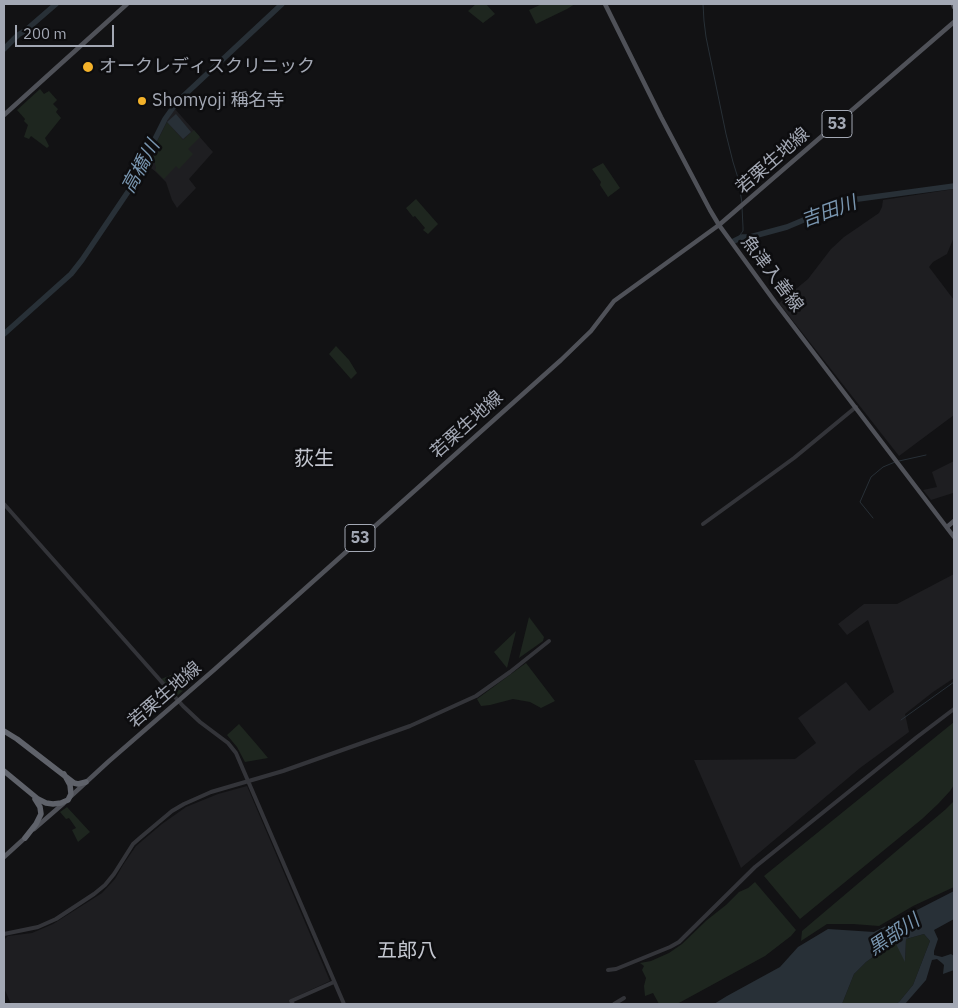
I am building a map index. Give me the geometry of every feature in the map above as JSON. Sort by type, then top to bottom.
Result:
[{"type":"highway","points":[[4,731],[17,738],[71,781],[76,784],[86,782]]},
{"type":"highway","points":[[4,771],[30,793],[49,803],[68,800],[71,788],[64,774]]},
{"type":"highway","points":[[25,838],[41,814],[40,807],[30,793]]},
{"type":"main road","points":[[4,116],[127,4]]},
{"type":"main road","name":"魚津入善線","points":[[605,4],[661,117],[719,225],[775,302],[954,537]]},
{"type":"main road","name":"若栗生地線","points":[[4,857],[561,360],[584,338],[614,301],[719,225],[954,22]]},
{"type":"main road","points":[[947,527],[954,521]]},
{"type":"street","points":[[703,524],[794,458],[856,407]]},
{"type":"street","points":[[4,504],[179,701],[200,722],[228,743],[236,753],[344,1004]]},
{"type":"street","points":[[4,934],[38,927],[56,919],[94,894],[114,874],[133,844],[172,811],[211,792],[249,782],[410,726],[476,696],[549,641]]},
{"type":"street","points":[[608,970],[616,969],[670,948],[679,942],[755,867],[916,737],[954,709]]},
{"type":"street","points":[[293,1004],[291,1001],[334,982]]},
{"type":"street","points":[[614,1004],[624,998]]},
{"type":"shaded area","points":[[476,4],[486,4],[495,14],[483,23],[468,11]]},
{"type":"shaded area","points":[[542,4],[575,4],[536,24],[529,10]]},
{"type":"shaded area","points":[[40,89],[44,94],[49,91],[57,100],[53,104],[58,109],[56,112],[61,118],[45,138],[49,146],[47,148],[31,136],[29,139],[24,137],[28,125],[17,110]]},
{"type":"shaded area","points":[[175,109],[213,152],[189,179],[196,188],[177,208],[166,182],[147,165],[168,119]]},
{"type":"shaded area","points":[[167,122],[183,140],[194,130],[200,137],[188,149],[193,154],[179,169],[176,166],[164,179],[155,170],[153,150]]},
{"type":"shaded area","points":[[603,163],[620,188],[608,197],[592,169]]},
{"type":"shaded area","points":[[954,189],[954,237],[947,254],[933,262],[929,267],[954,300],[954,415],[899,456],[779,303],[808,279],[831,249],[844,237],[879,213],[883,200]]},
{"type":"shaded area","points":[[416,199],[438,224],[428,234],[423,230],[425,228],[415,216],[413,217],[406,208]]},
{"type":"shaded area","points":[[336,346],[349,360],[357,373],[351,379],[329,354]]},
{"type":"shaded area","points":[[954,461],[954,497],[953,493],[931,500],[923,490],[937,487],[932,472]]},
{"type":"shaded area","points":[[954,574],[954,678],[905,714],[909,732],[860,768],[741,868],[694,760],[795,759],[816,743],[798,718],[846,682],[869,711],[894,692],[868,620],[847,635],[838,624],[864,604],[897,604]]},
{"type":"shaded area","points":[[529,617],[544,637],[543,641],[519,658]]},
{"type":"shaded area","points":[[516,631],[507,668],[494,652]]},
{"type":"shaded area","points":[[526,663],[555,701],[541,708],[530,702],[513,699],[481,706],[477,699]]},
{"type":"shaded area","points":[[172,672],[186,688],[177,696],[161,679],[171,675]]},
{"type":"shaded area","points":[[954,722],[954,785],[950,791],[922,819],[800,919],[764,876]]},
{"type":"shaded area","points":[[239,724],[268,758],[245,762],[237,747],[227,735]]},
{"type":"shaded area","points":[[247,786],[330,981],[289,1000],[291,1004],[11,1004],[4,988],[4,940],[8,936],[32,933],[53,924],[102,893],[115,879],[136,846],[186,807],[218,794]]},
{"type":"shaded area","points":[[954,801],[954,887],[913,906],[879,926],[827,924],[801,941],[802,931]]},
{"type":"shaded area","points":[[67,807],[90,832],[78,842],[72,830],[76,828],[69,818],[66,819],[60,812]]},
{"type":"shaded area","points":[[755,882],[796,930],[791,936],[765,956],[677,1004],[659,1004],[653,993],[645,996],[644,986],[646,978],[642,970],[644,966],[640,963],[651,961],[669,953],[682,944],[739,892]]},
{"type":"shaded area","points":[[924,934],[930,941],[913,985],[899,1002],[895,1004],[842,1004],[854,974],[866,962],[898,939],[905,961],[906,939]]},
{"type":"water","points":[[176,114],[191,132],[183,139],[167,122]]},
{"type":"water","name":"黒部川","points":[[954,891],[954,919],[934,930],[938,939],[934,955],[942,957],[951,954],[954,956],[954,970],[943,974],[944,965],[937,959],[932,960],[926,980],[905,1004],[895,1004],[899,1002],[913,985],[930,941],[924,934],[906,939],[905,962],[896,944],[897,940],[866,962],[854,974],[842,1004],[714,1004],[780,967],[798,947],[828,929],[874,932]]},
{"type":"waterway","points":[[4,49],[56,4]]},
{"type":"waterway","name":"高橋川","points":[[4,334],[71,274],[82,260],[142,171],[165,119],[177,102],[282,4]]},
{"type":"waterway","points":[[703,4],[706,37],[742,203]]},
{"type":"waterway","name":"吉田川","points":[[734,241],[742,237],[750,237],[787,227],[851,200],[954,186]]},
{"type":"waterway","points":[[737,239],[743,231],[742,207]]},
{"type":"waterway","points":[[899,461],[926,455]]},
{"type":"waterway","points":[[873,518],[860,502],[871,477],[883,467],[895,462]]},
{"type":"waterway","points":[[901,720],[954,682]]},
{"type":"place","name":"オークレディスクリニック","points":[[88,67]]},
{"type":"place","name":"Shomyoji 稱名寺","points":[[142,101]]},
{"type":"district","name":"荻生","points":[[314,459]]},
{"type":"district","name":"五郎八","points":[[407,951]]}]
